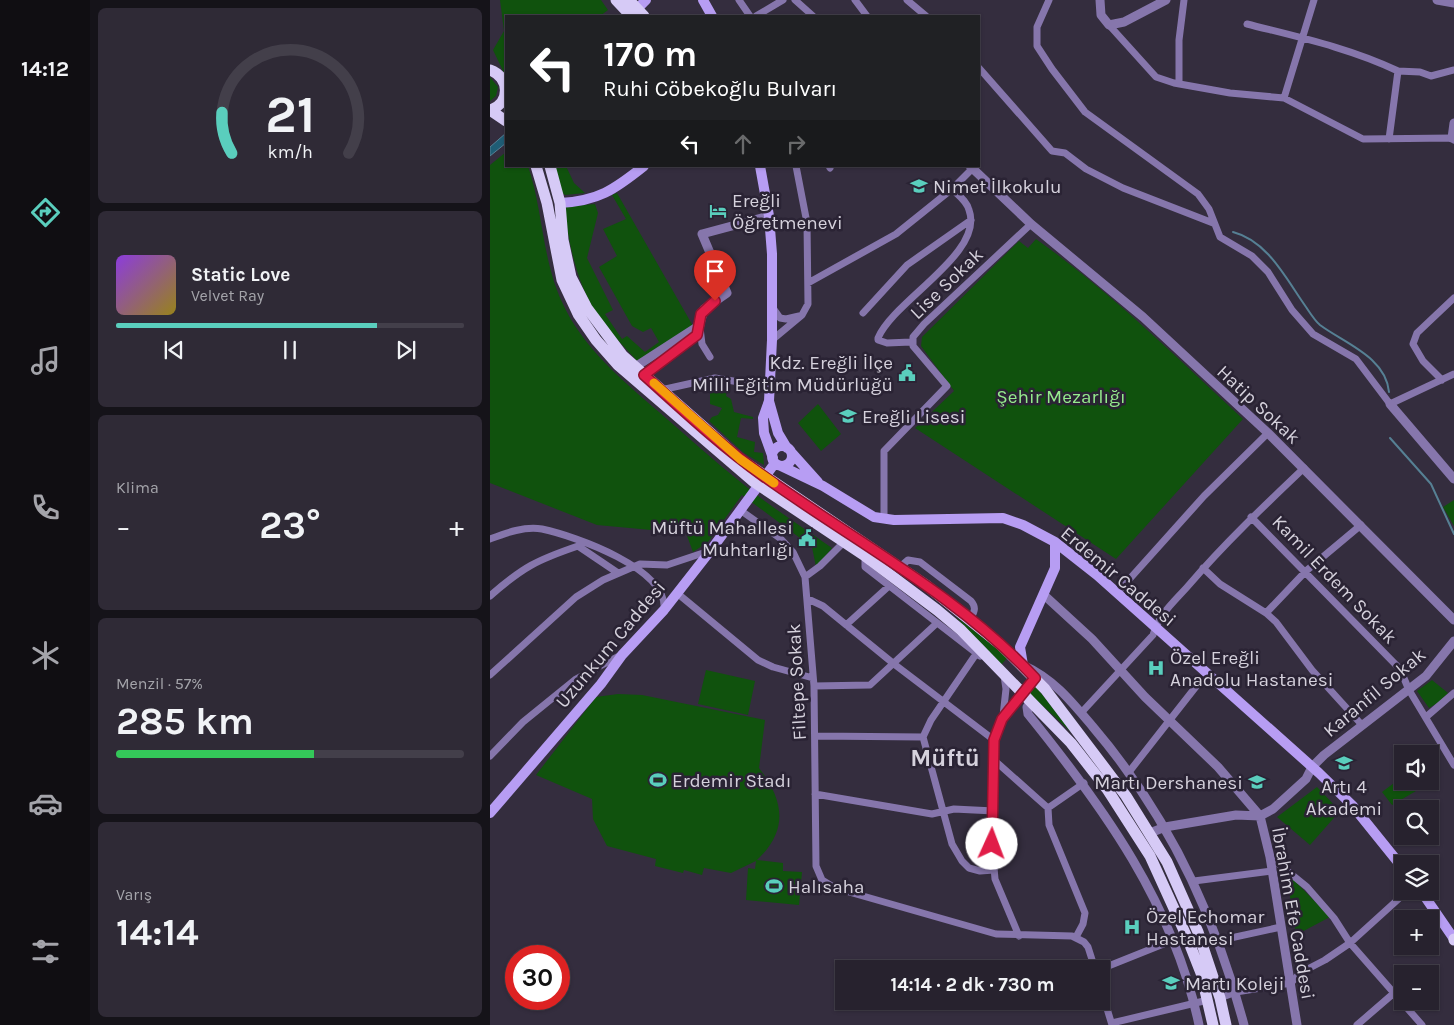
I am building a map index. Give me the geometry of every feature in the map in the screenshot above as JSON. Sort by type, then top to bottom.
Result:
[{"type":"main road","points":[[616,0],[635,10],[646,0]]},
{"type":"main road","points":[[703,0],[711,15]]},
{"type":"main road","points":[[491,67],[502,78],[505,87]]},
{"type":"main road","points":[[505,94],[503,101],[490,110],[505,120]]},
{"type":"main road","points":[[536,167],[547,203],[562,280],[578,314],[607,353],[662,404],[739,470],[865,556],[937,610],[991,661],[1021,694],[1057,726],[1107,790],[1150,856],[1186,935],[1208,1000],[1213,1025]]},
{"type":"main road","points":[[550,167],[560,203],[563,240],[572,276],[587,308],[604,332],[635,367],[740,459],[900,567],[970,620],[1020,662],[1100,759],[1150,833],[1181,892],[1203,944],[1220,998],[1226,1025]]},
{"type":"main road","points":[[547,203],[581,202],[597,198],[643,167]]},
{"type":"main road","points":[[753,167],[766,202]]},
{"type":"main road","points":[[760,167],[769,216],[772,254],[772,340],[769,401],[763,418],[764,433],[775,463]]},
{"type":"main road","name":"Erdemir Caddesi","points":[[769,401],[778,433],[789,450],[823,486]]},
{"type":"main road","points":[[775,463],[774,452],[778,447],[789,450]]},
{"type":"main road","name":"Uzunkum Caddesi","points":[[490,813],[601,684],[622,655],[664,610],[775,463],[790,462],[789,450]]},
{"type":"main road","name":"Erdemir Caddesi","points":[[775,463],[823,486],[869,515],[884,519],[1003,518],[1022,525],[1055,542],[1074,555],[1312,767],[1352,805],[1394,857]]},
{"type":"main road","points":[[1008,680],[1020,662],[1020,647],[1055,568],[1055,542]]},
{"type":"main road","points":[[1055,568],[1074,555]]},
{"type":"main road","points":[[1021,694],[1035,678]]},
{"type":"main road","points":[[1428,900],[1454,939]]},
{"type":"street","points":[[739,0],[749,15]]},
{"type":"street","points":[[758,15],[783,0]]},
{"type":"street","points":[[795,0],[812,15]]},
{"type":"street","points":[[854,0],[866,15]]},
{"type":"street","points":[[907,0],[925,15]]},
{"type":"street","points":[[1049,0],[1037,27],[1037,46],[1085,112],[1198,194],[1209,209],[1220,237],[1257,262],[1268,272],[1292,310],[1313,334],[1356,359],[1390,404],[1454,480]]},
{"type":"street","points":[[1100,0],[1101,15],[1156,77],[1180,84],[1230,93],[1284,98],[1363,139],[1453,139],[1454,123]]},
{"type":"street","points":[[1109,25],[1124,22],[1166,0]]},
{"type":"street","points":[[1180,84],[1179,40],[1184,0]]},
{"type":"street","points":[[1284,98],[1314,0]]},
{"type":"street","points":[[1437,0],[1454,3]]},
{"type":"street","points":[[1247,24],[1355,54],[1398,71],[1420,72],[1431,76],[1454,70]]},
{"type":"street","points":[[980,69],[1052,151],[1065,153],[1086,169],[1122,188],[1213,223]]},
{"type":"street","points":[[1389,139],[1398,71]]},
{"type":"street","points":[[772,340],[802,315],[808,304],[807,223],[796,167]]},
{"type":"street","points":[[808,283],[896,234],[952,189],[971,167]]},
{"type":"street","name":"Hatip Sokak","points":[[971,167],[1031,224],[1143,317],[1268,433],[1454,620]]},
{"type":"street","points":[[911,342],[887,343],[878,340],[878,338],[918,290],[954,259],[963,246],[971,220],[968,207],[952,189]]},
{"type":"street","points":[[710,357],[702,344],[701,314],[704,309],[728,290],[702,234],[769,216]]},
{"type":"street","points":[[863,313],[907,265],[971,220]]},
{"type":"street","name":"Lise Sokak","points":[[884,519],[884,451],[947,386],[911,342],[924,324],[1031,224]]},
{"type":"street","points":[[1442,380],[1423,361],[1413,344],[1417,333],[1454,298]]},
{"type":"street","points":[[772,307],[780,318],[786,319],[802,315]]},
{"type":"street","points":[[635,367],[700,325]]},
{"type":"street","points":[[644,375],[697,335],[700,325]]},
{"type":"street","points":[[1390,404],[1454,374]]},
{"type":"street","points":[[661,390],[715,378],[769,387]]},
{"type":"street","points":[[1117,593],[1204,496],[1268,433]]},
{"type":"street","points":[[1081,713],[1153,635],[1157,621],[1203,568],[1251,517],[1304,468]]},
{"type":"street","name":"Filtepe Sokak","points":[[740,510],[781,539],[793,552],[805,577],[814,682],[816,866],[822,880],[835,888],[983,931],[1019,936]]},
{"type":"street","name":"Kamil Erdem Sokak","points":[[1251,517],[1306,571],[1400,670],[1408,690],[1426,716],[1454,765]]},
{"type":"street","points":[[1266,613],[1306,571],[1361,525]]},
{"type":"street","points":[[490,539],[513,530],[542,529],[609,551],[634,567],[655,584],[662,592],[665,602],[664,610]]},
{"type":"street","points":[[805,577],[820,566],[844,542]]},
{"type":"street","points":[[490,596],[518,571],[540,559],[578,546],[618,573]]},
{"type":"street","points":[[490,675],[576,597],[602,580],[640,564],[654,566],[676,563],[711,550]]},
{"type":"street","points":[[865,556],[865,567],[976,654],[991,661]]},
{"type":"street","points":[[1203,568],[1220,584],[1266,613],[1286,635],[1312,670],[1362,725]]},
{"type":"street","points":[[846,625],[889,586]]},
{"type":"street","points":[[677,593],[758,660],[814,682],[870,685],[937,623]]},
{"type":"street","name":"İbrahim Efe Caddesi","points":[[1044,595],[1121,670],[1169,721],[1218,766],[1260,816],[1270,857],[1297,1025]]},
{"type":"street","points":[[808,599],[823,606],[894,664],[994,740]]},
{"type":"street","name":"Karanfil Sokak","points":[[1260,816],[1273,809],[1306,779],[1312,767],[1362,725],[1426,676],[1454,641]]},
{"type":"street","points":[[976,654],[931,720],[924,737],[952,844],[962,861],[969,868],[980,872],[994,870]]},
{"type":"street","points":[[490,756],[523,722],[576,679],[622,655]]},
{"type":"street","points":[[1020,662],[1042,673],[1060,689],[1129,772],[1165,826],[1194,881],[1218,940],[1236,992],[1244,1025]]},
{"type":"street","points":[[1008,680],[1002,719],[994,740],[995,879],[1019,936],[1076,937],[1088,947],[1092,960]]},
{"type":"street","points":[[1129,772],[1198,684]]},
{"type":"street","points":[[1002,719],[1021,694]]},
{"type":"street","points":[[1426,716],[1454,694]]},
{"type":"street","points":[[1030,702],[1027,707],[1028,714],[1084,783],[1121,837],[1150,887],[1174,940],[1199,1025]]},
{"type":"street","points":[[816,736],[924,737]]},
{"type":"street","points":[[994,760],[1048,808],[1049,825],[1085,913],[1083,924],[1076,937]]},
{"type":"street","points":[[1048,808],[1084,783]]},
{"type":"street","points":[[815,794],[932,814],[954,809],[994,811]]},
{"type":"street","points":[[1150,833],[1165,826],[1236,815],[1260,816]]},
{"type":"street","points":[[1270,857],[1307,887],[1334,918],[1350,942],[1394,993],[1357,1025]]},
{"type":"street","points":[[1194,881],[1272,870]]},
{"type":"street","points":[[1220,998],[1236,992],[1291,983],[1300,973],[1325,960],[1350,942],[1397,900]]},
{"type":"street","points":[[1203,944],[1281,927]]},
{"type":"street","points":[[1110,965],[1186,935]]},
{"type":"street","points":[[1108,1010],[1112,1024],[1208,1000]]},
{"type":"street","points":[[1409,1010],[1422,1025]]},
{"type":"green space","points":[[500,0],[601,0],[608,10],[601,15],[505,15],[505,75],[493,50],[504,31]]},
{"type":"green space","points":[[490,77],[498,87],[496,96],[490,101]]},
{"type":"green space","points":[[505,153],[505,167],[528,167],[555,286],[570,318],[592,348],[604,362],[645,400],[764,501],[832,548],[816,567],[812,547],[742,495],[708,542],[693,552],[683,525],[662,531],[597,525],[490,483],[490,165]]},
{"type":"green space","points":[[552,167],[566,167],[574,183],[585,193],[565,195],[559,190]]},
{"type":"green space","points":[[617,193],[693,326],[638,362],[600,319],[585,293],[575,265],[564,207],[595,204],[598,213],[587,258],[613,310],[605,314],[622,339],[627,336],[645,352],[659,342],[651,328],[643,332],[632,326],[599,267],[617,256],[603,229],[626,219],[612,195]]},
{"type":"green space","name":"Şehir Mezarlığı","points":[[1036,239],[1064,259],[1117,303],[1243,419],[1116,559],[915,428],[954,391],[921,346],[922,337],[1019,241],[1028,248]]},
{"type":"green space","points":[[710,385],[720,386],[720,390],[727,391],[726,396],[731,399],[734,412],[753,417],[753,419],[741,418],[737,437],[755,442],[754,452],[763,453],[764,465],[744,453],[709,421],[712,417],[718,415],[722,408],[710,404]]},
{"type":"green space","points":[[818,404],[841,434],[821,451],[798,423]]},
{"type":"green space","points":[[1454,500],[1454,526],[1443,507]]},
{"type":"green space","points":[[955,616],[1008,657],[1001,665]]},
{"type":"green space","points":[[706,670],[755,681],[748,715],[698,704]]},
{"type":"green space","points":[[1432,680],[1448,693],[1429,708],[1417,691]]},
{"type":"green space","points":[[1034,684],[1072,733],[1027,691]]},
{"type":"green space","name":"Erdemir Stadı","points":[[618,694],[642,695],[765,720],[759,768],[774,792],[778,803],[779,815],[774,837],[767,849],[757,860],[783,863],[783,871],[802,872],[799,905],[746,900],[748,868],[755,869],[756,861],[731,873],[704,868],[702,875],[684,870],[683,873],[655,866],[656,859],[607,846],[593,819],[592,799],[536,775],[596,697]]},
{"type":"green space","points":[[1394,783],[1394,790],[1416,791],[1401,800],[1394,800],[1392,805],[1382,792]]},
{"type":"green space","points":[[1317,787],[1340,811],[1310,845],[1277,817]]},
{"type":"green space","points":[[1291,877],[1330,917],[1296,935],[1288,884]]},
{"type":"water","points":[[505,134],[505,144],[490,156],[490,147]]},
{"type":"waterway","points":[[1233,232],[1245,237],[1266,252],[1318,323],[1372,360],[1386,380],[1389,392]]},
{"type":"waterway","points":[[1390,438],[1431,484],[1454,534]]},
{"type":"slow traffic","points":[[654,383],[684,412],[740,459],[774,483]]},
{"type":"place","name":"Nimet İlkokulu","points":[[919,186]]},
{"type":"place","name":"Ereğli Öğretmenevi","points":[[718,211]]},
{"type":"place","name":"Kdz. Ereğli İlçe Milli Eğitim Müdürlüğü","points":[[907,373]]},
{"type":"place","name":"Ereğli Lisesi","points":[[848,416]]},
{"type":"place","name":"Müftü Mahallesi Muhtarlığı","points":[[807,538]]},
{"type":"place","name":"Özel Ereğli Anadolu Hastanesi","points":[[1156,668]]},
{"type":"place","name":"Artı 4 Akademi","points":[[1344,763]]},
{"type":"place","name":"Erdemir Stadı","points":[[658,780]]},
{"type":"place","name":"Martı Dershanesi","points":[[1257,782]]},
{"type":"place","name":"Halısaha","points":[[774,886]]},
{"type":"place","name":"Özel Echomar Hastanesi","points":[[1132,927]]},
{"type":"place","name":"Martı Koleji","points":[[1171,983]]},
{"type":"district","name":"Müftü","points":[[945,758]]},
{"type":"route","points":[[715,301],[704,309],[701,314],[697,335],[644,375],[684,412],[740,459],[926,586],[1002,646],[1035,678],[1015,700],[1002,719],[994,740],[992,844]]}]
